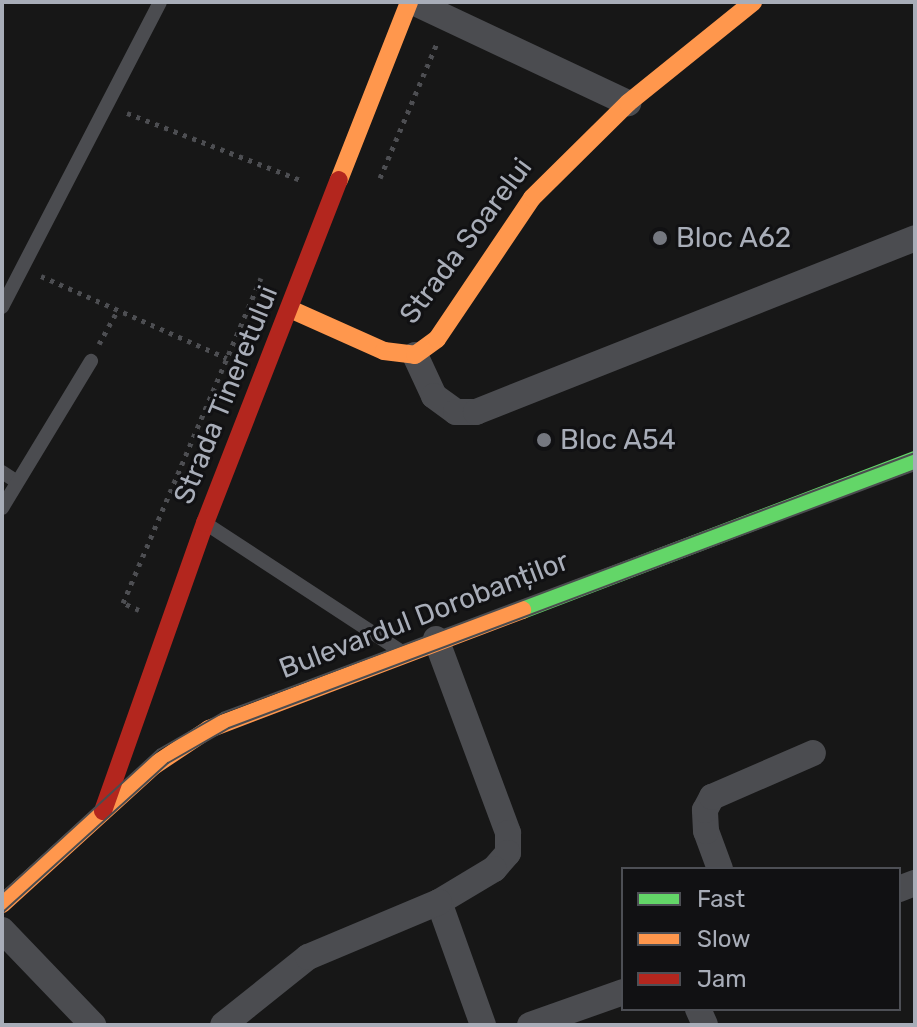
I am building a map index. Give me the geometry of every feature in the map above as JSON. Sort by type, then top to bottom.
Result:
[{"type":"street","points":[[411,2],[628,103]]},
{"type":"street","name":"Strada Tineretului","points":[[103,811],[205,523],[411,2]]},
{"type":"street","name":"Strada Soarelui","points":[[290,309],[384,351],[415,355],[437,339],[532,198],[628,103],[753,2]]},
{"type":"street","points":[[415,355],[434,396],[456,412],[476,412],[915,238]]},
{"type":"street","name":"Bulevardul Dorobanților","points":[[2,904],[155,765],[209,729],[436,639],[915,460]]},
{"type":"street","points":[[223,1025],[308,957],[439,902],[494,869],[508,853],[508,843],[436,639]]},
{"type":"street","points":[[719,867],[706,831],[705,810],[712,797],[813,753]]},
{"type":"street","points":[[439,902],[483,1025]]},
{"type":"street","points":[[2,930],[93,1025]]},
{"type":"street","points":[[530,1025],[621,993]]},
{"type":"lane","points":[[2,307],[160,2]]},
{"type":"lane","points":[[2,508],[91,361]]},
{"type":"lane","points":[[2,472],[16,481]]},
{"type":"lane","points":[[205,523],[402,652]]},
{"type":"path","points":[[374,192],[447,18]]},
{"type":"path","points":[[105,104],[301,180]]},
{"type":"path","points":[[296,192],[307,165]]},
{"type":"path","points":[[22,268],[227,358]]},
{"type":"path","points":[[170,623],[123,603],[264,272]]},
{"type":"path","points":[[91,361],[118,310]]},
{"type":"tram line","points":[[2,893],[158,750],[222,713],[915,453]]},
{"type":"tram line","points":[[2,913],[168,763],[229,728],[915,470]]},
{"type":"traffic: fast","points":[[522,610],[915,460]]},
{"type":"traffic: slow","points":[[339,180],[409,2]]},
{"type":"traffic: slow","points":[[290,309],[384,351],[415,355],[437,339],[532,198],[628,103],[753,2]]},
{"type":"traffic: slow","points":[[2,904],[155,765],[209,729],[522,610]]},
{"type":"traffic: jam","points":[[103,811],[205,523],[339,180]]},
{"type":"place","name":"Bloc A62","points":[[660,238]]},
{"type":"place","name":"Bloc A54","points":[[544,440]]}]
